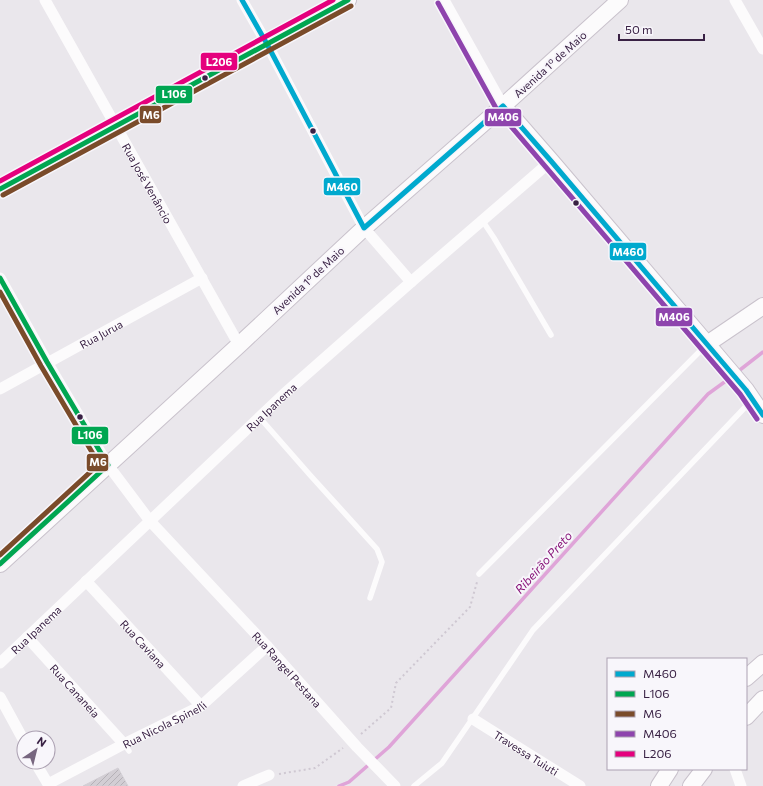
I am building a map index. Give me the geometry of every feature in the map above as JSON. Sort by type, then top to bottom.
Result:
[{"type":"street","name":"Rua José Venâncio","points":[[45,0],[239,345]]},
{"type":"street","points":[[242,0],[267,44],[364,228],[411,282]]},
{"type":"street","points":[[0,189],[348,0]]},
{"type":"street","points":[[444,0],[503,106],[718,357],[754,394],[763,415]]},
{"type":"street","name":"Avenida 1º de Maio","points":[[0,564],[364,228],[503,106],[620,0]]},
{"type":"street","points":[[736,0],[763,49]]},
{"type":"street","name":"Rua Ipanema","points":[[0,663],[284,394],[551,161]]},
{"type":"street","name":"Rua Rangel Pestana","points":[[0,278],[47,362],[108,465],[150,521],[393,784]]},
{"type":"street","name":"Rua Jurua","points":[[0,388],[202,278]]},
{"type":"street","points":[[708,344],[763,306]]},
{"type":"street","name":"Rua Caviana","points":[[86,581],[201,706]]},
{"type":"street","name":"Rua Cananeia","points":[[27,637],[126,747]]},
{"type":"street","name":"Rua Nicola Spinelli","points":[[40,770],[48,784],[126,747],[201,706],[267,646]]},
{"type":"street","points":[[747,677],[763,663]]},
{"type":"street","points":[[0,697],[18,730]]},
{"type":"street","points":[[747,716],[763,699]]},
{"type":"street","name":"Travessa Tuiuti","points":[[473,719],[580,786]]},
{"type":"street","points":[[659,786],[669,770]]},
{"type":"street","points":[[691,786],[703,770]]},
{"type":"street","points":[[735,770],[741,786]]},
{"type":"street","points":[[243,786],[269,775]]},
{"type":"lane","points":[[482,220],[551,335]]},
{"type":"lane","points":[[480,574],[708,344]]},
{"type":"lane","points":[[414,786],[442,763],[533,630],[754,394]]},
{"type":"lane","points":[[260,418],[377,549],[382,562],[370,598]]},
{"type":"path","points":[[269,775],[315,768],[355,744],[392,708],[396,683],[470,607],[480,574]]},
{"type":"building","points":[[118,768],[128,786],[83,786]]},
{"type":"waterway","name":"Ribeirão Preto","points":[[736,373],[763,352]]},
{"type":"waterway","name":"Ribeirão Preto","points":[[339,786],[349,782],[389,747],[708,394],[730,378]]},
{"type":"transit line","name":"M460","points":[[242,0],[267,44],[364,228],[503,106],[746,390],[763,415]]},
{"type":"transit line","name":"L206","points":[[0,181],[333,0]]},
{"type":"transit line","name":"L106","points":[[0,189],[348,0]]},
{"type":"transit line","name":"M406","points":[[438,3],[497,110],[740,394],[757,419]]},
{"type":"transit line","name":"M6","points":[[3,195],[351,6]]},
{"type":"transit line","name":"L106","points":[[0,278],[47,362],[108,465],[0,564]]},
{"type":"transit line","name":"M6","points":[[0,292],[41,366],[99,464],[0,555]]}]
